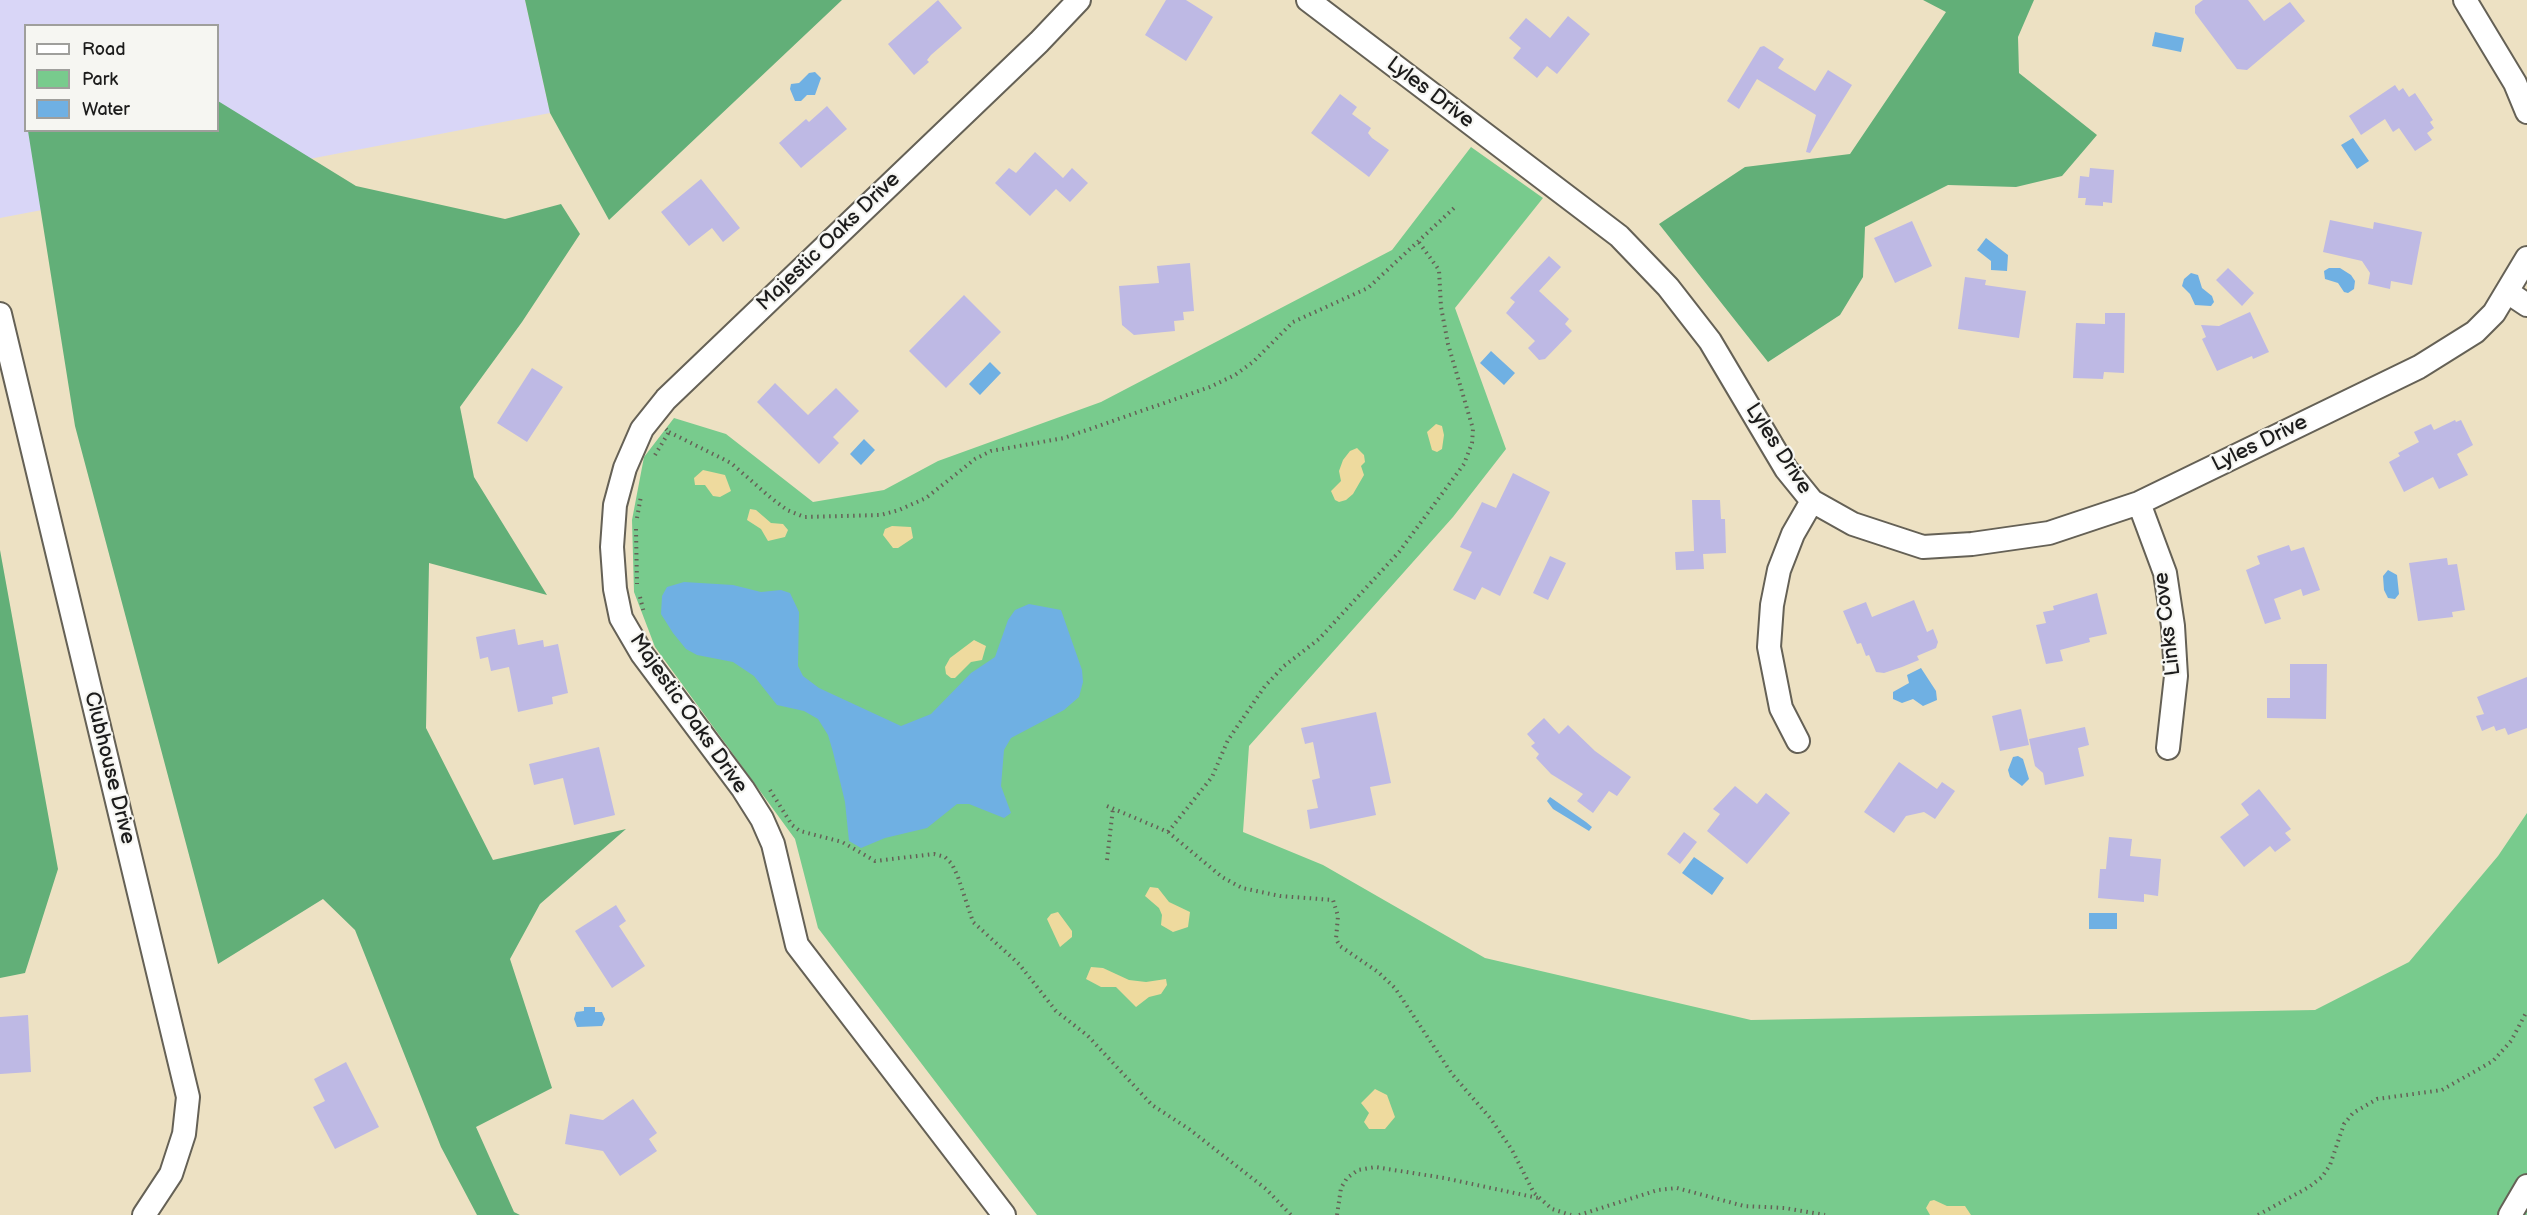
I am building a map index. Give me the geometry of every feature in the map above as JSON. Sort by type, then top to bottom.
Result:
[{"type":"street","name":"Majestic Oaks Drive","points":[[1005,1215],[797,945],[773,844],[762,819],[743,789],[642,654],[621,618],[615,589],[612,547],[615,505],[625,468],[642,429],[653,415],[680,385],[1039,42],[1078,0]]},
{"type":"street","name":"Lyles Drive","points":[[1308,0],[1619,236],[1668,287],[1710,341],[1786,469],[1812,501],[1853,524],[1923,547],[1972,544],[2049,533],[2139,503],[2419,367],[2475,332],[2494,313],[2518,299],[2527,258]]},
{"type":"street","points":[[2465,0],[2515,83],[2527,112]]},
{"type":"street","name":"Clubhouse Drive","points":[[0,314],[188,1097],[184,1134],[171,1174],[155,1211]]},
{"type":"street","points":[[1798,741],[1780,708],[1769,647],[1772,605],[1779,570],[1793,534],[1812,501]]},
{"type":"street","name":"Links Cove","points":[[2139,503],[2165,573],[2173,626],[2176,676],[2168,748]]},
{"type":"street","points":[[2510,1215],[2527,1186]]},
{"type":"path","points":[[653,415],[669,432],[731,463],[787,510],[804,516],[881,515],[926,498],[975,459],[991,451],[1064,438],[1210,387],[1235,375],[1253,362],[1293,322],[1368,288],[1454,208]]},
{"type":"path","points":[[1168,832],[1212,777],[1228,740],[1265,686],[1284,666],[1319,639],[1400,552],[1464,464],[1472,443],[1473,429],[1448,344],[1441,308],[1439,270],[1418,241]]},
{"type":"path","points":[[654,457],[669,432]]},
{"type":"path","points":[[644,485],[636,523],[637,587],[647,619]]},
{"type":"path","points":[[765,782],[792,825],[800,831],[842,842],[875,861],[934,854],[945,857],[952,864],[958,877],[973,922],[1019,964],[1056,1011],[1088,1036],[1152,1105],[1189,1129],[1266,1189],[1291,1215]]},
{"type":"path","points":[[1107,806],[1168,832],[1222,877],[1242,888],[1280,896],[1333,900],[1338,916],[1336,939],[1340,946],[1378,972],[1395,988],[1452,1074],[1491,1119],[1538,1198],[1552,1209],[1571,1215]]},
{"type":"path","points":[[1107,860],[1113,808]]},
{"type":"path","points":[[2258,1215],[2309,1187],[2322,1177],[2330,1165],[2344,1124],[2353,1113],[2377,1100],[2442,1090],[2493,1061],[2511,1041],[2527,1011]]},
{"type":"path","points":[[1337,1215],[1341,1188],[1347,1178],[1358,1170],[1375,1167],[1444,1178],[1538,1198]]},
{"type":"path","points":[[1579,1215],[1658,1190],[1677,1188],[1744,1206],[1785,1208],[1825,1215]]},
{"type":"shaded area","points":[[0,0],[525,0],[550,113],[0,218]]},
{"type":"green space","points":[[525,0],[842,0],[609,220],[550,113]]},
{"type":"green space","points":[[1923,0],[2034,0],[2018,37],[2019,73],[2097,135],[2062,176],[2016,187],[1948,185],[1865,227],[1863,277],[1840,315],[1768,362],[1659,224],[1745,167],[1850,154],[1946,12]]},
{"type":"green space","points":[[219,102],[356,186],[505,219],[561,204],[580,234],[522,322],[460,407],[474,477],[547,595],[429,563],[426,728],[493,860],[626,829],[540,904],[510,959],[552,1088],[476,1127],[514,1212],[520,1215],[477,1215],[441,1147],[355,930],[323,899],[218,964],[75,426],[28,132],[219,132]]},
{"type":"green space","points":[[1471,147],[1543,198],[1455,308],[1506,449],[1453,517],[1249,746],[1243,832],[1323,865],[1485,958],[1751,1020],[2315,1010],[2409,962],[2498,856],[2527,813],[2527,1215],[1037,1215],[818,928],[795,839],[655,647],[634,592],[632,520],[644,457],[674,418],[726,434],[813,502],[884,490],[938,461],[1101,402],[1392,250]]},
{"type":"green space","points":[[0,550],[58,869],[25,973],[0,978]]},
{"type":"sand","points":[[1436,424],[1442,426],[1444,435],[1442,449],[1437,452],[1432,450],[1427,432]]},
{"type":"sand","points":[[1357,448],[1364,455],[1365,462],[1361,466],[1364,475],[1353,494],[1339,502],[1335,500],[1331,491],[1341,481],[1339,471],[1343,460],[1350,451]]},
{"type":"sand","points":[[703,470],[725,475],[731,491],[720,497],[713,496],[705,485],[695,485],[694,478]]},
{"type":"sand","points":[[750,509],[756,510],[771,523],[783,524],[788,530],[785,537],[768,541],[761,529],[747,520]]},
{"type":"sand","points":[[892,526],[911,527],[913,538],[898,548],[893,548],[883,535],[885,529]]},
{"type":"sand","points":[[974,640],[986,646],[982,660],[971,662],[955,678],[951,678],[946,674],[945,667],[950,658]]},
{"type":"sand","points":[[1150,887],[1158,888],[1169,902],[1190,912],[1188,927],[1173,932],[1161,925],[1162,915],[1159,908],[1145,896]]},
{"type":"sand","points":[[1058,912],[1072,931],[1072,937],[1060,947],[1047,919],[1051,914]]},
{"type":"sand","points":[[1091,967],[1103,968],[1129,980],[1146,982],[1166,979],[1167,985],[1161,994],[1149,997],[1136,1007],[1116,987],[1101,987],[1086,979]]},
{"type":"sand","points":[[1375,1089],[1387,1095],[1395,1117],[1385,1129],[1369,1129],[1364,1122],[1369,1113],[1361,1103]]},
{"type":"sand","points":[[1934,1200],[1947,1206],[1965,1206],[1971,1215],[1930,1215],[1926,1208],[1930,1201]]},
{"type":"water","points":[[2155,32],[2184,38],[2181,52],[2152,46]]},
{"type":"water","points":[[815,72],[821,78],[815,95],[807,95],[801,101],[795,101],[790,89],[791,84],[799,83],[809,73]]},
{"type":"water","points":[[2353,138],[2369,161],[2357,169],[2341,145]]},
{"type":"water","points":[[1986,238],[2008,255],[2007,271],[1991,270],[1991,261],[1977,250]]},
{"type":"water","points":[[2329,268],[2340,268],[2351,275],[2355,281],[2354,289],[2348,293],[2344,292],[2338,283],[2325,279],[2324,271]]},
{"type":"water","points":[[2191,273],[2198,275],[2202,288],[2212,296],[2214,302],[2211,306],[2195,305],[2190,294],[2182,286],[2184,279]]},
{"type":"water","points":[[1491,351],[1515,373],[1504,385],[1480,363]]},
{"type":"water","points":[[990,362],[1001,373],[980,395],[969,384]]},
{"type":"water","points":[[864,439],[875,450],[861,465],[850,454]]},
{"type":"water","points":[[2388,570],[2397,575],[2399,594],[2395,599],[2388,598],[2384,590],[2383,576]]},
{"type":"water","points":[[684,582],[733,585],[761,592],[781,590],[790,593],[799,612],[798,666],[803,676],[819,688],[901,726],[931,714],[971,673],[995,657],[1008,620],[1015,610],[1029,604],[1061,610],[1082,670],[1083,682],[1079,697],[1064,710],[1011,738],[1004,750],[1001,786],[1011,813],[1004,818],[969,804],[957,804],[927,828],[885,838],[861,848],[849,841],[845,802],[833,752],[828,735],[818,719],[804,711],[777,705],[754,676],[733,662],[697,655],[686,649],[673,633],[661,614],[662,596],[667,587]]},
{"type":"water","points":[[1921,668],[1936,691],[1937,700],[1923,706],[1913,699],[1902,703],[1893,699],[1893,692],[1909,683],[1907,675]]},
{"type":"water","points":[[2018,756],[2023,759],[2029,779],[2022,786],[2010,777],[2008,770],[2013,757]]},
{"type":"water","points":[[1550,797],[1592,827],[1589,831],[1553,809],[1547,801]]},
{"type":"water","points":[[1694,857],[1724,878],[1712,895],[1682,873]]},
{"type":"water","points":[[2089,913],[2117,913],[2117,929],[2089,929]]},
{"type":"water","points":[[584,1007],[595,1007],[595,1012],[602,1012],[605,1019],[602,1026],[577,1027],[574,1019],[576,1012],[584,1011]]},
{"type":"building","points":[[938,0],[962,28],[931,55],[927,60],[929,62],[914,75],[888,44]]},
{"type":"building","points":[[1166,0],[1186,0],[1213,17],[1186,61],[1145,35]]},
{"type":"building","points":[[2203,0],[2248,0],[2264,21],[2290,2],[2305,21],[2247,70],[2237,69],[2195,13],[2195,6]]},
{"type":"building","points":[[1568,16],[1590,34],[1557,74],[1547,66],[1537,78],[1513,58],[1521,48],[1509,38],[1526,18],[1550,38]]},
{"type":"building","points":[[1764,46],[1784,59],[1778,68],[1815,91],[1828,70],[1852,85],[1810,153],[1806,152],[1816,115],[1757,79],[1739,109],[1727,101],[1760,47]]},
{"type":"building","points":[[2395,85],[2399,91],[2403,88],[2409,97],[2415,93],[2433,120],[2430,122],[2434,128],[2427,133],[2432,140],[2415,151],[2399,128],[2393,132],[2385,119],[2361,135],[2349,116]]},
{"type":"building","points":[[1340,94],[1357,107],[1352,114],[1371,128],[1368,133],[1372,138],[1389,150],[1369,177],[1311,133]]},
{"type":"building","points":[[827,106],[847,129],[801,168],[779,143],[806,119],[809,122]]},
{"type":"building","points":[[1035,152],[1063,178],[1072,168],[1088,183],[1070,202],[1056,189],[1030,216],[995,183],[1009,168],[1016,173]]},
{"type":"building","points":[[2090,168],[2114,170],[2112,203],[2103,202],[2103,206],[2085,205],[2086,198],[2078,198],[2080,176],[2089,177]]},
{"type":"building","points":[[701,179],[740,228],[723,242],[712,228],[689,246],[661,212]]},
{"type":"building","points":[[2330,220],[2373,229],[2374,222],[2422,232],[2412,285],[2391,281],[2390,289],[2368,284],[2370,273],[2362,261],[2323,252]]},
{"type":"building","points":[[1912,221],[1932,266],[1895,283],[1874,238]]},
{"type":"building","points":[[1549,256],[1561,267],[1539,291],[1569,319],[1565,324],[1572,331],[1545,359],[1539,360],[1528,348],[1535,341],[1506,313],[1515,302],[1510,298]]},
{"type":"building","points":[[1190,263],[1194,311],[1183,312],[1184,320],[1174,321],[1175,331],[1134,335],[1122,325],[1119,286],[1159,283],[1157,266]]},
{"type":"building","points":[[2228,268],[2254,293],[2242,306],[2216,280]]},
{"type":"building","points":[[1965,277],[1986,280],[1985,285],[2026,291],[2019,338],[1958,329]]},
{"type":"building","points":[[964,295],[1001,332],[946,388],[909,351]]},
{"type":"building","points":[[2250,312],[2269,352],[2253,359],[2252,356],[2217,371],[2202,339],[2206,337],[2201,325],[2219,326]]},
{"type":"building","points":[[2105,313],[2125,313],[2124,373],[2104,372],[2103,379],[2073,378],[2076,323],[2105,324]]},
{"type":"building","points":[[532,368],[563,387],[527,442],[497,423]]},
{"type":"building","points":[[775,383],[808,415],[836,388],[859,411],[833,437],[839,443],[819,464],[757,402]]},
{"type":"building","points":[[2455,420],[2456,422],[2461,420],[2473,445],[2457,454],[2468,475],[2439,489],[2433,477],[2404,492],[2389,462],[2400,456],[2398,453],[2419,442],[2414,432],[2431,424],[2434,430]]},
{"type":"building","points":[[1513,473],[1550,492],[1500,596],[1482,587],[1475,600],[1453,590],[1472,552],[1460,547],[1482,502],[1496,508]]},
{"type":"building","points":[[1692,500],[1720,500],[1721,519],[1725,519],[1726,553],[1703,554],[1704,569],[1676,570],[1675,552],[1694,551]]},
{"type":"building","points":[[2289,545],[2291,551],[2304,547],[2320,590],[2303,596],[2301,589],[2274,599],[2281,619],[2265,624],[2246,570],[2260,564],[2257,556]]},
{"type":"building","points":[[1550,556],[1566,563],[1548,600],[1533,593]]},
{"type":"building","points":[[2447,558],[2448,565],[2457,564],[2465,610],[2452,612],[2453,617],[2418,621],[2409,563]]},
{"type":"building","points":[[2097,593],[2107,634],[2089,638],[2090,642],[2060,650],[2063,661],[2046,664],[2036,625],[2046,623],[2043,612],[2054,610],[2053,606]]},
{"type":"building","points":[[1914,600],[1927,632],[1933,629],[1938,642],[1936,648],[1917,656],[1919,660],[1902,667],[1884,673],[1876,672],[1861,643],[1857,644],[1843,611],[1866,602],[1872,617]]},
{"type":"building","points":[[515,629],[518,645],[543,640],[544,647],[558,644],[568,693],[552,697],[553,704],[518,712],[509,667],[491,671],[488,657],[480,659],[476,637]]},
{"type":"building","points":[[2290,664],[2327,664],[2326,719],[2267,718],[2267,698],[2290,698]]},
{"type":"building","points":[[2527,677],[2527,728],[2508,735],[2505,728],[2496,731],[2494,726],[2482,731],[2476,716],[2484,714],[2477,697]]},
{"type":"building","points":[[2021,709],[2029,745],[2000,751],[1992,716]]},
{"type":"building","points":[[1376,712],[1391,783],[1370,787],[1376,815],[1310,829],[1307,810],[1318,808],[1312,780],[1320,778],[1313,742],[1305,744],[1301,728]]},
{"type":"building","points":[[1544,718],[1559,734],[1568,725],[1595,751],[1631,777],[1617,796],[1609,791],[1593,813],[1577,801],[1583,794],[1551,774],[1536,758],[1539,754],[1531,746],[1535,743],[1527,734]]},
{"type":"building","points":[[2085,727],[2089,745],[2078,748],[2084,776],[2045,785],[2043,773],[2035,766],[2029,739]]},
{"type":"building","points":[[599,747],[615,815],[574,825],[563,778],[534,785],[529,764]]},
{"type":"building","points":[[1899,762],[1937,789],[1942,782],[1955,791],[1935,819],[1924,812],[1906,816],[1894,833],[1864,812]]},
{"type":"building","points":[[1735,786],[1757,804],[1766,793],[1790,813],[1747,864],[1707,831],[1720,814],[1713,809]]},
{"type":"building","points":[[2259,789],[2291,829],[2285,833],[2291,840],[2275,852],[2270,846],[2244,867],[2220,837],[2249,815],[2241,804]]},
{"type":"building","points":[[1684,832],[1697,842],[1680,864],[1667,854]]},
{"type":"building","points":[[2109,837],[2132,839],[2130,856],[2161,859],[2158,896],[2144,894],[2144,902],[2098,898],[2100,869],[2106,869]]},
{"type":"building","points":[[616,905],[626,921],[619,926],[645,966],[612,988],[575,931]]},
{"type":"building","points":[[28,1015],[31,1072],[0,1074],[0,1017]]},
{"type":"building","points":[[346,1062],[379,1127],[335,1149],[313,1107],[325,1101],[314,1079]]},
{"type":"building","points":[[633,1099],[657,1133],[649,1139],[657,1151],[620,1176],[603,1151],[565,1144],[570,1114],[603,1120]]}]
